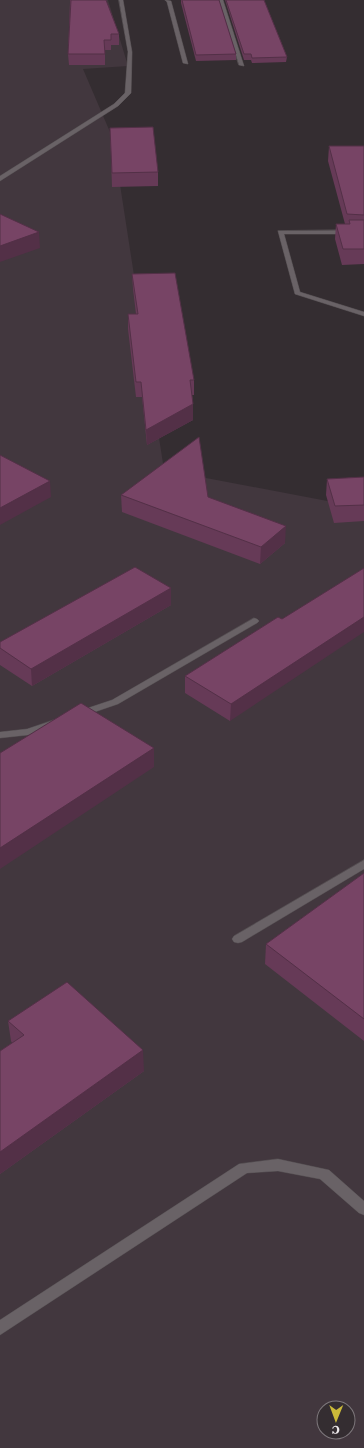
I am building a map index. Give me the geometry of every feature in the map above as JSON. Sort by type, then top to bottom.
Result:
[{"type":"lane","points":[[0,179],[116,105],[128,93],[130,52],[121,0]]},
{"type":"lane","points":[[177,1],[168,0],[186,62]]},
{"type":"lane","points":[[221,0],[242,66]]},
{"type":"lane","points":[[364,232],[280,232],[296,293],[364,314]]},
{"type":"lane","points":[[0,735],[28,732],[115,702],[254,621]]},
{"type":"lane","points":[[238,939],[364,864]]},
{"type":"lane","points":[[0,1328],[244,1168],[278,1165],[324,1174],[364,1209]]},
{"type":"shaded area","points":[[0,0],[108,0],[128,66],[83,69],[113,139],[164,470],[364,508],[364,1448],[0,1448]]},
{"type":"building","points":[[71,0],[106,0],[119,34],[111,34],[111,40],[104,40],[105,54],[68,54]]},
{"type":"building","points":[[182,0],[219,0],[236,54],[196,55]]},
{"type":"building","points":[[226,0],[264,0],[287,57],[252,58],[251,54],[244,54]]},
{"type":"building","points":[[153,127],[158,172],[112,173],[110,128]]},
{"type":"building","points":[[329,146],[364,146],[364,215],[347,214]]},
{"type":"building","points":[[0,214],[39,232],[0,246]]},
{"type":"building","points":[[349,220],[364,220],[364,249],[343,249],[336,224],[350,224]]},
{"type":"building","points":[[175,273],[194,380],[190,380],[193,404],[146,430],[141,382],[136,382],[128,314],[138,314],[132,274]]},
{"type":"building","points":[[199,437],[208,497],[286,526],[261,547],[121,495]]},
{"type":"building","points":[[0,455],[50,481],[0,508]]},
{"type":"building","points":[[364,477],[364,505],[335,506],[327,479]]},
{"type":"building","points":[[135,567],[171,588],[31,669],[0,648],[0,642]]},
{"type":"building","points":[[364,568],[364,617],[231,704],[185,676],[278,617],[282,619]]},
{"type":"building","points":[[81,703],[154,748],[0,848],[0,753]]},
{"type":"building","points":[[364,873],[364,1019],[266,944]]},
{"type":"building","points":[[67,982],[143,1050],[0,1152],[0,1051],[24,1035],[8,1021]]}]
